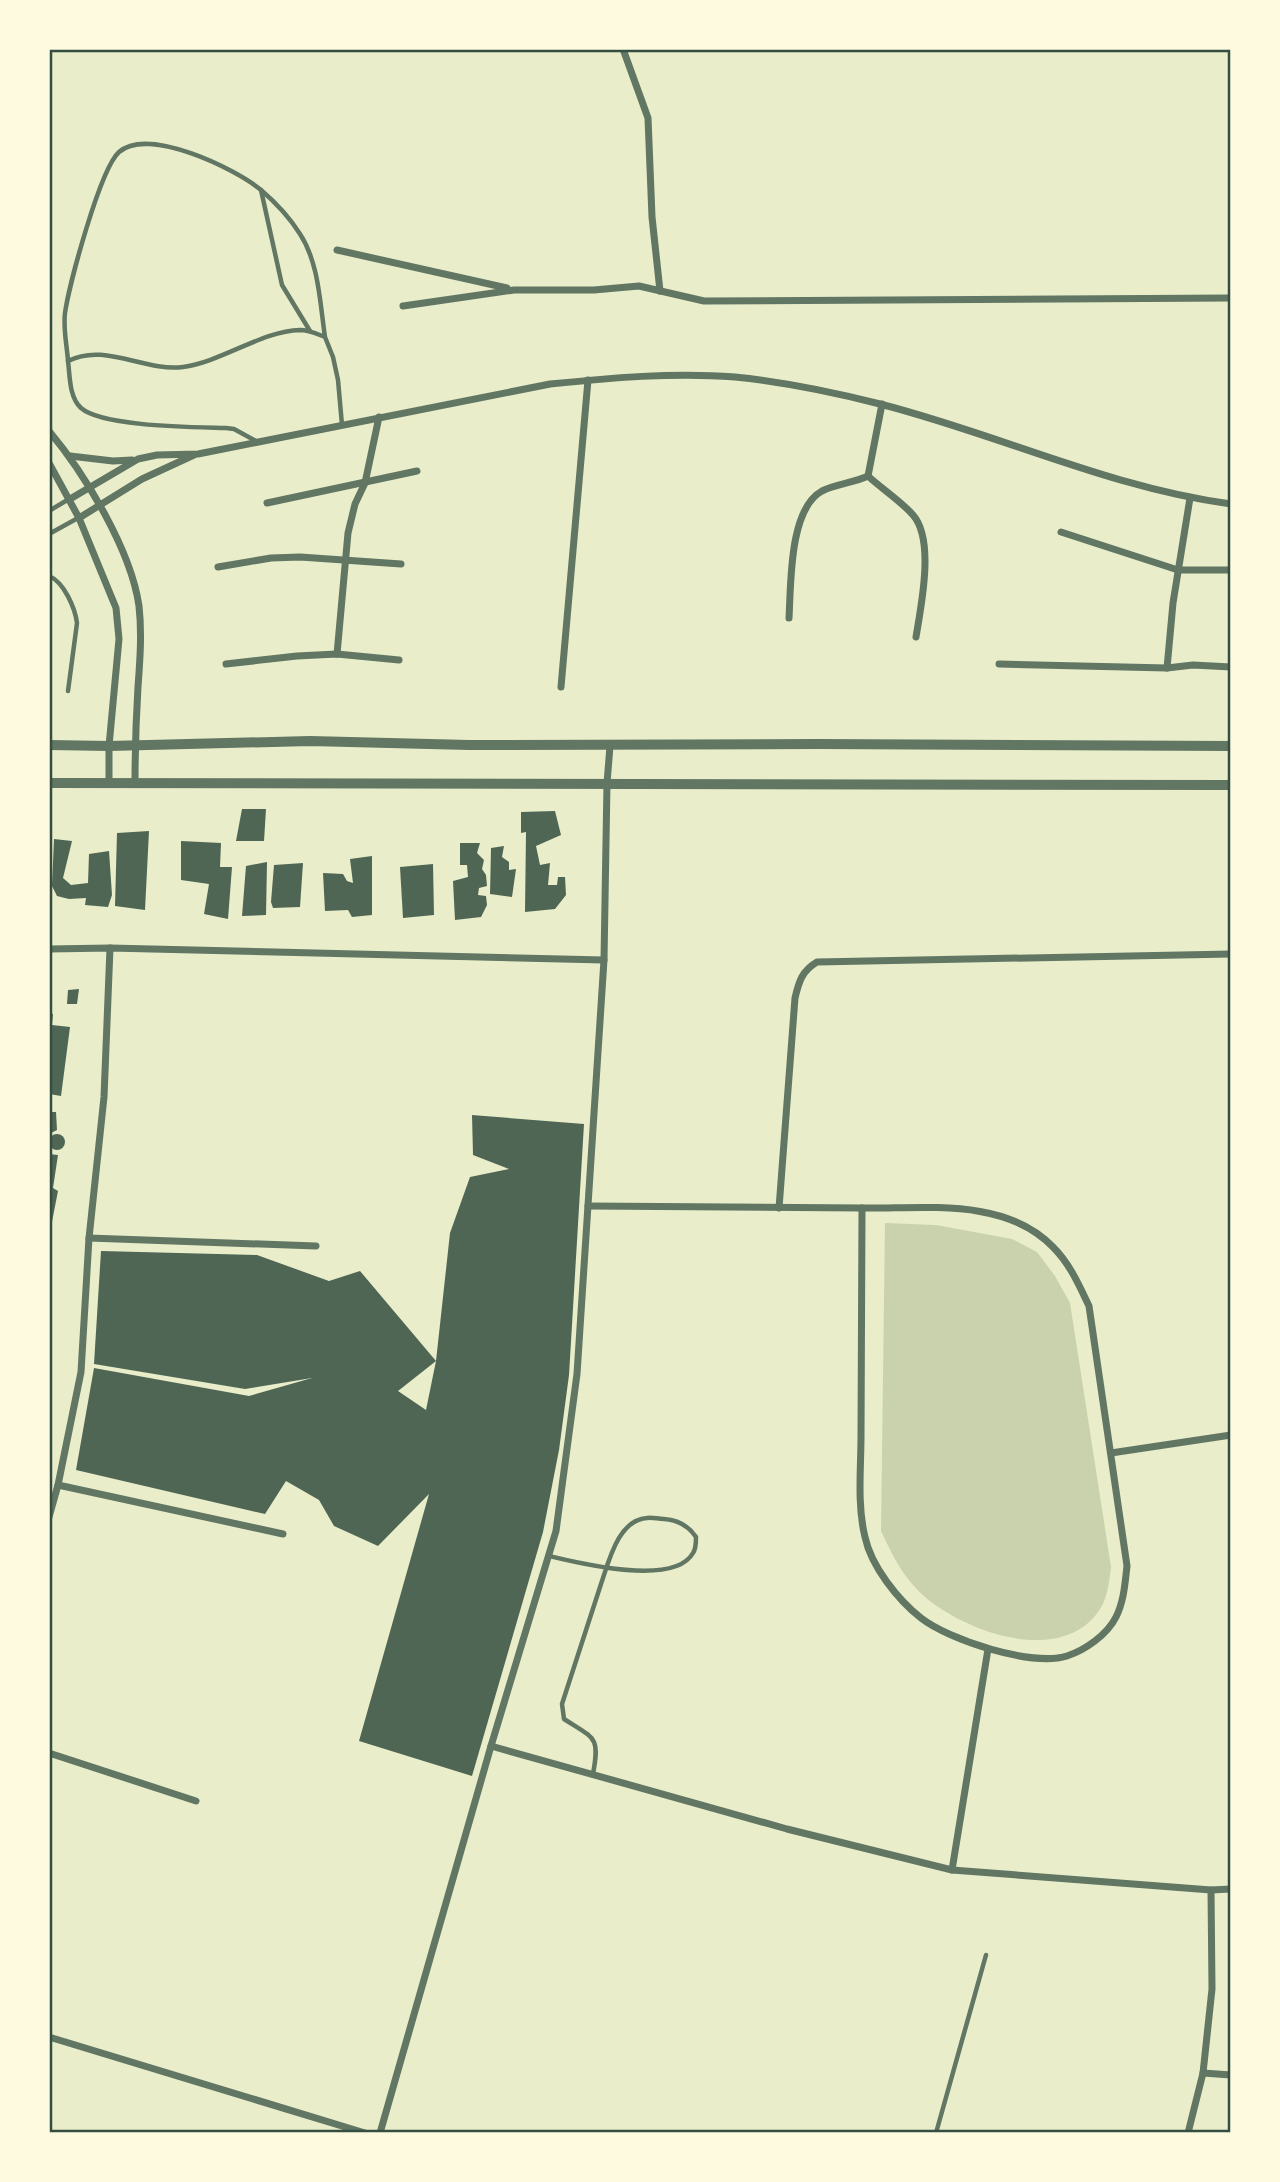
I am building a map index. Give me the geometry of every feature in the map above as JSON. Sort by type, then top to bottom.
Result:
[{"type":"street","points":[[623,49],[648,118],[652,216],[660,292]]},
{"type":"street","points":[[337,250],[514,290]]},
{"type":"street","points":[[403,306],[514,290],[594,290],[639,286],[691,300],[1231,299]]},
{"type":"street","points":[[70,456],[113,461],[156,455],[198,454],[517,390],[588,380],[664,375],[733,377],[795,385],[882,404],[1129,483],[1191,498],[1231,504]]},
{"type":"street","points":[[561,687],[588,380]]},
{"type":"street","points":[[868,476],[882,404]]},
{"type":"street","points":[[337,654],[351,517],[365,483],[379,417]]},
{"type":"street","points":[[49,431],[70,456],[100,507],[117,541],[138,605],[141,640],[135,784]]},
{"type":"street","points":[[79,518],[142,479],[198,454]]},
{"type":"street","points":[[70,499],[138,459]]},
{"type":"street","points":[[49,463],[79,518],[116,608],[118,639],[109,746],[109,784]]},
{"type":"street","points":[[267,503],[417,471]]},
{"type":"street","points":[[789,618],[792,555],[804,510],[811,499],[823,490],[868,476]]},
{"type":"street","points":[[868,476],[914,515],[923,531],[926,547],[916,637]]},
{"type":"street","points":[[1167,668],[1178,570],[1191,498]]},
{"type":"street","points":[[1061,532],[1178,570],[1231,570]]},
{"type":"street","points":[[218,567],[271,558],[401,564]]},
{"type":"street","points":[[226,664],[337,654],[399,660]]},
{"type":"street","points":[[999,664],[1231,667]]},
{"type":"street","points":[[49,745],[310,741],[610,746],[1231,746]]},
{"type":"street","points":[[380,2133],[556,1531],[577,1374],[604,960],[610,746]]},
{"type":"street","points":[[49,783],[1231,785]]},
{"type":"street","points":[[49,949],[110,947],[604,960]]},
{"type":"street","points":[[49,1517],[81,1372],[89,1238],[104,1097],[110,947]]},
{"type":"street","points":[[779,1208],[795,998],[805,969],[817,962],[1231,954]]},
{"type":"street","points":[[588,1206],[779,1208],[862,1208],[963,1209],[995,1214],[1033,1231],[1053,1246],[1075,1275],[1089,1307],[1127,1566],[1124,1594],[1115,1619],[1098,1639],[1065,1656],[1030,1657],[988,1649],[953,1636],[922,1620],[893,1593],[865,1538],[861,1465],[862,1208]]},
{"type":"street","points":[[89,1238],[316,1246]]},
{"type":"street","points":[[1111,1453],[1231,1435]]},
{"type":"street","points":[[58,1485],[283,1534]]},
{"type":"street","points":[[952,1870],[988,1649]]},
{"type":"street","points":[[491,1746],[787,1829],[952,1870],[1211,1890],[1231,1889]]},
{"type":"street","points":[[49,1753],[197,1801]]},
{"type":"street","points":[[1188,2133],[1203,2073],[1212,1989],[1211,1890]]},
{"type":"street","points":[[49,2037],[365,2133]]},
{"type":"street","points":[[1203,2073],[1231,2075]]},
{"type":"lane","points":[[257,442],[234,429],[131,422],[97,416],[80,407],[73,394],[65,316],[73,273],[106,173],[118,152],[131,145],[148,143],[174,148],[222,165],[261,190],[301,235],[318,287],[325,337],[338,380],[342,425]]},
{"type":"lane","points":[[261,190],[282,285],[310,331]]},
{"type":"lane","points":[[68,361],[79,355],[103,354],[167,368],[185,366],[278,334],[299,330],[325,337]]},
{"type":"lane","points":[[49,511],[70,499]]},
{"type":"lane","points":[[49,534],[79,518]]},
{"type":"lane","points":[[49,576],[58,581],[76,614],[68,691]]},
{"type":"lane","points":[[549,1556],[606,1570],[668,1568],[687,1561],[694,1552],[696,1537],[690,1528],[673,1520],[645,1517],[629,1524],[606,1570],[562,1704],[564,1719],[593,1738],[598,1748],[593,1774]]},
{"type":"lane","points":[[936,2133],[986,1955]]},
{"type":"green space","points":[[885,1223],[936,1225],[1012,1239],[1037,1252],[1070,1303],[1111,1567],[1102,1605],[1095,1616],[1078,1630],[1057,1638],[1034,1640],[986,1631],[963,1621],[942,1610],[910,1582],[881,1531]]},
{"type":"building","points":[[242,809],[266,809],[264,841],[236,841]]},
{"type":"building","points":[[555,811],[561,835],[536,846],[540,865],[550,863],[548,885],[557,885],[558,877],[565,877],[566,895],[555,909],[525,912],[526,832],[521,833],[521,812]]},
{"type":"building","points":[[149,831],[145,910],[115,906],[117,833]]},
{"type":"building","points":[[54,839],[72,841],[63,878],[71,885],[88,883],[89,854],[109,851],[112,895],[108,907],[85,905],[86,898],[69,899],[57,896],[52,886]]},
{"type":"building","points":[[181,841],[221,843],[220,867],[232,867],[228,919],[204,914],[209,884],[181,880]]},
{"type":"building","points":[[460,843],[480,843],[477,853],[484,860],[482,869],[486,875],[487,886],[479,888],[478,895],[486,896],[487,905],[481,917],[455,920],[453,881],[468,877],[467,865],[460,865]]},
{"type":"building","points":[[504,846],[502,857],[509,862],[509,870],[516,869],[512,897],[490,894],[491,848]]},
{"type":"building","points":[[372,856],[372,915],[352,917],[348,910],[325,911],[323,873],[343,874],[347,881],[353,883],[350,859]]},
{"type":"building","points":[[267,862],[266,915],[242,916],[246,866]]},
{"type":"building","points":[[303,863],[300,907],[273,908],[271,902],[274,865]]},
{"type":"building","points":[[433,864],[434,915],[403,918],[400,867]]},
{"type":"building","points":[[79,989],[77,1004],[67,1004],[68,990]]},
{"type":"building","points":[[50,1014],[53,1014],[52,1025],[70,1027],[61,1096],[49,1094]]},
{"type":"building","points":[[49,1112],[56,1112],[57,1130],[49,1134]]},
{"type":"building","points":[[472,1115],[584,1124],[569,1375],[559,1450],[543,1532],[472,1776],[359,1741],[429,1494],[378,1546],[334,1526],[319,1500],[286,1481],[265,1514],[76,1470],[94,1368],[249,1396],[312,1378],[245,1389],[94,1364],[101,1251],[257,1255],[329,1281],[360,1271],[436,1361],[450,1233],[470,1177],[509,1169],[473,1155]],"holes":[[[436,1361],[426,1410],[398,1391]]]},
{"type":"building","points":[[57,1134],[65,1142],[57,1150],[49,1142]]},
{"type":"building","points":[[49,1154],[58,1155],[53,1188],[58,1191],[50,1232]]}]
